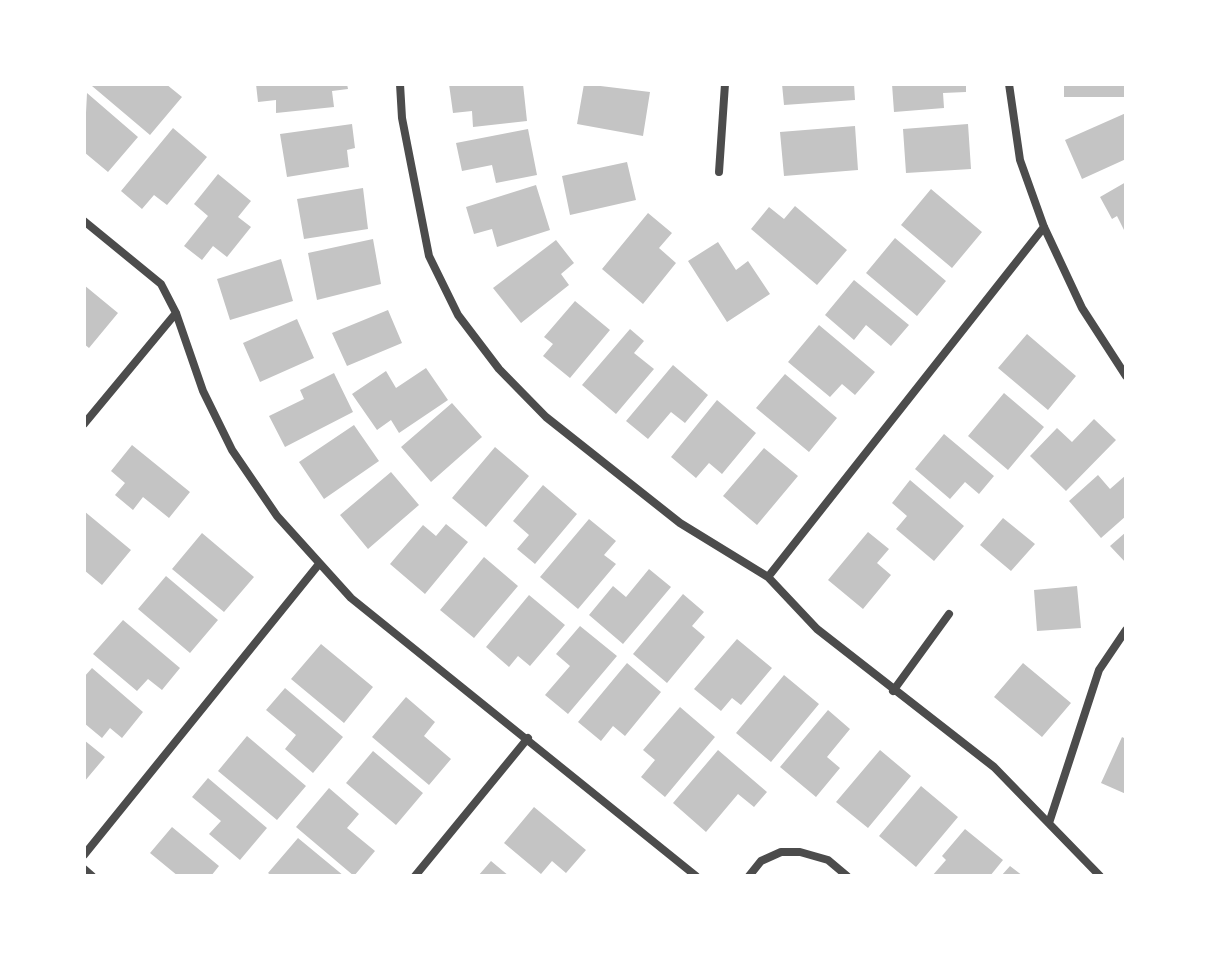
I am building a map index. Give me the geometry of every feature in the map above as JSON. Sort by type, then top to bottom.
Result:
[{"type":"street","points":[[400,84],[402,118],[429,256],[458,315],[499,369],[546,417],[680,523],[768,577],[817,629],[994,767],[1100,876]]},
{"type":"street","points":[[719,172],[725,84]]},
{"type":"street","points":[[1009,84],[1020,160],[1044,227],[1082,308],[1126,376]]},
{"type":"street","points":[[84,221],[161,284],[176,313],[203,391],[232,450],[277,516],[319,564],[351,598],[696,876]]},
{"type":"street","points":[[768,577],[1044,227]]},
{"type":"street","points":[[84,424],[176,313]]},
{"type":"street","points":[[84,855],[319,564]]},
{"type":"street","points":[[893,691],[949,614]]},
{"type":"street","points":[[1049,823],[1099,670],[1126,630]]},
{"type":"street","points":[[415,876],[528,738]]},
{"type":"street","points":[[749,876],[761,861],[781,852],[800,852],[828,860],[847,876]]},
{"type":"street","points":[[84,869],[92,876]]},
{"type":"building","points":[[166,84],[182,97],[150,135],[92,86]]},
{"type":"building","points":[[256,84],[347,84],[348,89],[332,91],[334,107],[276,113],[276,100],[258,102]]},
{"type":"building","points":[[449,84],[523,84],[527,121],[473,127],[472,111],[453,113]]},
{"type":"building","points":[[584,84],[650,92],[643,136],[577,124]]},
{"type":"building","points":[[782,84],[854,84],[855,100],[784,105]]},
{"type":"building","points":[[892,84],[966,84],[966,92],[943,93],[944,108],[894,112]]},
{"type":"building","points":[[1064,84],[1126,84],[1126,97],[1064,97]]},
{"type":"building","points":[[87,93],[138,137],[108,172],[84,152]]},
{"type":"building","points":[[1126,113],[1126,159],[1082,179],[1065,140]]},
{"type":"building","points":[[352,124],[355,148],[347,150],[349,167],[287,177],[280,134]]},
{"type":"building","points":[[968,124],[971,169],[906,173],[903,129]]},
{"type":"building","points":[[855,126],[858,170],[784,176],[780,132]]},
{"type":"building","points":[[173,128],[207,157],[167,205],[154,195],[142,209],[121,191]]},
{"type":"building","points":[[528,129],[537,175],[496,183],[492,165],[462,171],[456,143]]},
{"type":"building","points":[[627,162],[636,200],[570,215],[562,176]]},
{"type":"building","points":[[218,174],[251,201],[238,217],[251,227],[227,257],[213,246],[202,260],[184,246],[208,216],[194,204]]},
{"type":"building","points":[[1126,182],[1126,234],[1117,216],[1112,219],[1100,197]]},
{"type":"building","points":[[536,185],[550,230],[497,247],[492,229],[474,234],[466,207]]},
{"type":"building","points":[[363,188],[368,229],[304,239],[297,199]]},
{"type":"building","points":[[931,189],[982,232],[952,268],[901,225]]},
{"type":"building","points":[[795,206],[847,250],[817,285],[751,229],[769,207],[784,219]]},
{"type":"building","points":[[648,213],[672,233],[659,248],[676,263],[643,304],[602,269]]},
{"type":"building","points":[[895,238],[946,281],[917,316],[866,273]]},
{"type":"building","points":[[373,239],[381,284],[317,300],[308,253]]},
{"type":"building","points":[[556,240],[574,263],[561,274],[569,285],[521,323],[493,288]]},
{"type":"building","points":[[718,242],[736,270],[748,261],[770,294],[727,322],[688,261]]},
{"type":"building","points":[[281,259],[293,301],[230,320],[217,279]]},
{"type":"building","points":[[854,280],[909,325],[891,346],[866,325],[854,340],[825,315]]},
{"type":"building","points":[[84,285],[118,313],[89,348],[84,344]]},
{"type":"building","points":[[575,301],[610,330],[570,378],[543,356],[553,344],[544,337]]},
{"type":"building","points":[[388,310],[402,343],[347,366],[332,333]]},
{"type":"building","points":[[297,319],[314,358],[260,382],[243,343]]},
{"type":"building","points":[[819,325],[875,372],[855,395],[842,384],[830,397],[788,362]]},
{"type":"building","points":[[630,329],[644,341],[634,353],[654,369],[616,414],[582,385]]},
{"type":"building","points":[[1027,334],[1076,376],[1048,410],[998,368]]},
{"type":"building","points":[[673,365],[708,395],[685,423],[671,412],[648,439],[626,421]]},
{"type":"building","points":[[426,368],[448,400],[399,433],[391,420],[377,430],[352,394],[386,371],[396,388]]},
{"type":"building","points":[[334,373],[353,412],[285,447],[269,416],[304,399],[300,390]]},
{"type":"building","points":[[785,374],[837,418],[809,452],[756,408]]},
{"type":"building","points":[[1004,393],[1044,427],[1008,470],[968,436]]},
{"type":"building","points":[[717,400],[756,433],[722,474],[709,463],[696,478],[671,457]]},
{"type":"building","points":[[452,403],[482,437],[431,482],[401,447]]},
{"type":"building","points":[[1094,419],[1116,440],[1066,491],[1030,456],[1057,428],[1072,442]]},
{"type":"building","points":[[354,425],[379,461],[324,499],[299,462]]},
{"type":"building","points":[[944,434],[994,476],[979,494],[965,482],[950,499],[915,469]]},
{"type":"building","points":[[132,445],[190,492],[169,518],[143,497],[133,510],[115,495],[125,483],[111,471]]},
{"type":"building","points":[[495,447],[529,476],[486,527],[452,498]]},
{"type":"building","points":[[764,448],[798,476],[757,525],[723,496]]},
{"type":"building","points":[[391,472],[419,505],[368,549],[340,515]]},
{"type":"building","points":[[1098,475],[1110,489],[1126,475],[1126,516],[1101,538],[1069,501]]},
{"type":"building","points":[[910,480],[964,526],[934,561],[896,529],[907,516],[892,503]]},
{"type":"building","points":[[543,485],[577,514],[535,564],[517,549],[529,535],[513,521]]},
{"type":"building","points":[[84,511],[131,550],[102,585],[84,570]]},
{"type":"building","points":[[1003,518],[1035,544],[1011,571],[980,545]]},
{"type":"building","points":[[589,519],[616,541],[604,555],[616,564],[578,609],[540,577]]},
{"type":"building","points":[[446,524],[468,542],[425,594],[390,564],[423,525],[436,536]]},
{"type":"building","points":[[868,532],[889,549],[877,563],[891,575],[863,609],[828,580]]},
{"type":"building","points":[[1126,532],[1126,563],[1110,546]]},
{"type":"building","points":[[202,533],[254,577],[224,612],[172,569]]},
{"type":"building","points":[[484,557],[518,586],[474,638],[440,610]]},
{"type":"building","points":[[649,569],[671,587],[623,644],[589,615],[613,586],[626,597]]},
{"type":"building","points":[[166,576],[218,620],[190,653],[138,609]]},
{"type":"building","points":[[1077,586],[1081,628],[1037,631],[1034,590]]},
{"type":"building","points":[[683,594],[704,612],[692,626],[705,637],[667,683],[633,654]]},
{"type":"building","points":[[529,595],[565,625],[530,666],[518,656],[509,667],[486,647]]},
{"type":"building","points":[[123,620],[180,668],[162,690],[148,679],[137,691],[93,654]]},
{"type":"building","points":[[580,626],[617,656],[568,714],[545,695],[570,666],[556,654]]},
{"type":"building","points":[[737,639],[772,668],[741,705],[732,698],[721,711],[694,689]]},
{"type":"building","points":[[321,644],[373,687],[344,723],[291,679]]},
{"type":"building","points":[[627,663],[661,692],[625,736],[613,726],[601,741],[578,722]]},
{"type":"building","points":[[1023,663],[1071,703],[1042,737],[994,697]]},
{"type":"building","points":[[92,668],[143,712],[122,738],[110,728],[102,738],[84,723],[84,677]]},
{"type":"building","points":[[784,675],[819,704],[771,762],[736,733]]},
{"type":"building","points":[[285,688],[343,737],[313,773],[285,749],[296,735],[266,710]]},
{"type":"building","points":[[406,697],[435,722],[424,736],[451,759],[429,785],[372,737]]},
{"type":"building","points":[[680,707],[715,737],[665,797],[641,777],[655,760],[643,750]]},
{"type":"building","points":[[828,710],[850,729],[827,757],[840,768],[816,797],[780,767]]},
{"type":"building","points":[[247,736],[306,786],[277,820],[218,771]]},
{"type":"building","points":[[1122,737],[1126,739],[1126,794],[1101,783]]},
{"type":"building","points":[[84,740],[105,757],[84,782]]},
{"type":"building","points":[[718,750],[767,792],[754,807],[738,794],[706,832],[673,803]]},
{"type":"building","points":[[880,750],[911,776],[868,828],[836,802]]},
{"type":"building","points":[[373,751],[423,793],[396,825],[346,783]]},
{"type":"building","points":[[208,778],[267,828],[240,860],[209,834],[221,821],[192,797]]},
{"type":"building","points":[[921,786],[958,817],[916,867],[879,836]]},
{"type":"building","points":[[329,788],[359,814],[347,828],[375,851],[354,876],[296,827]]},
{"type":"building","points":[[534,807],[586,850],[566,873],[552,861],[541,874],[504,843]]},
{"type":"building","points":[[172,827],[219,866],[211,876],[178,876],[150,853]]},
{"type":"building","points":[[965,829],[1003,860],[990,876],[932,876],[946,860],[942,856]]},
{"type":"building","points":[[298,838],[344,876],[272,876],[268,873]]},
{"type":"building","points":[[491,861],[509,876],[478,876]]},
{"type":"building","points":[[1010,866],[1023,876],[1001,876]]}]
